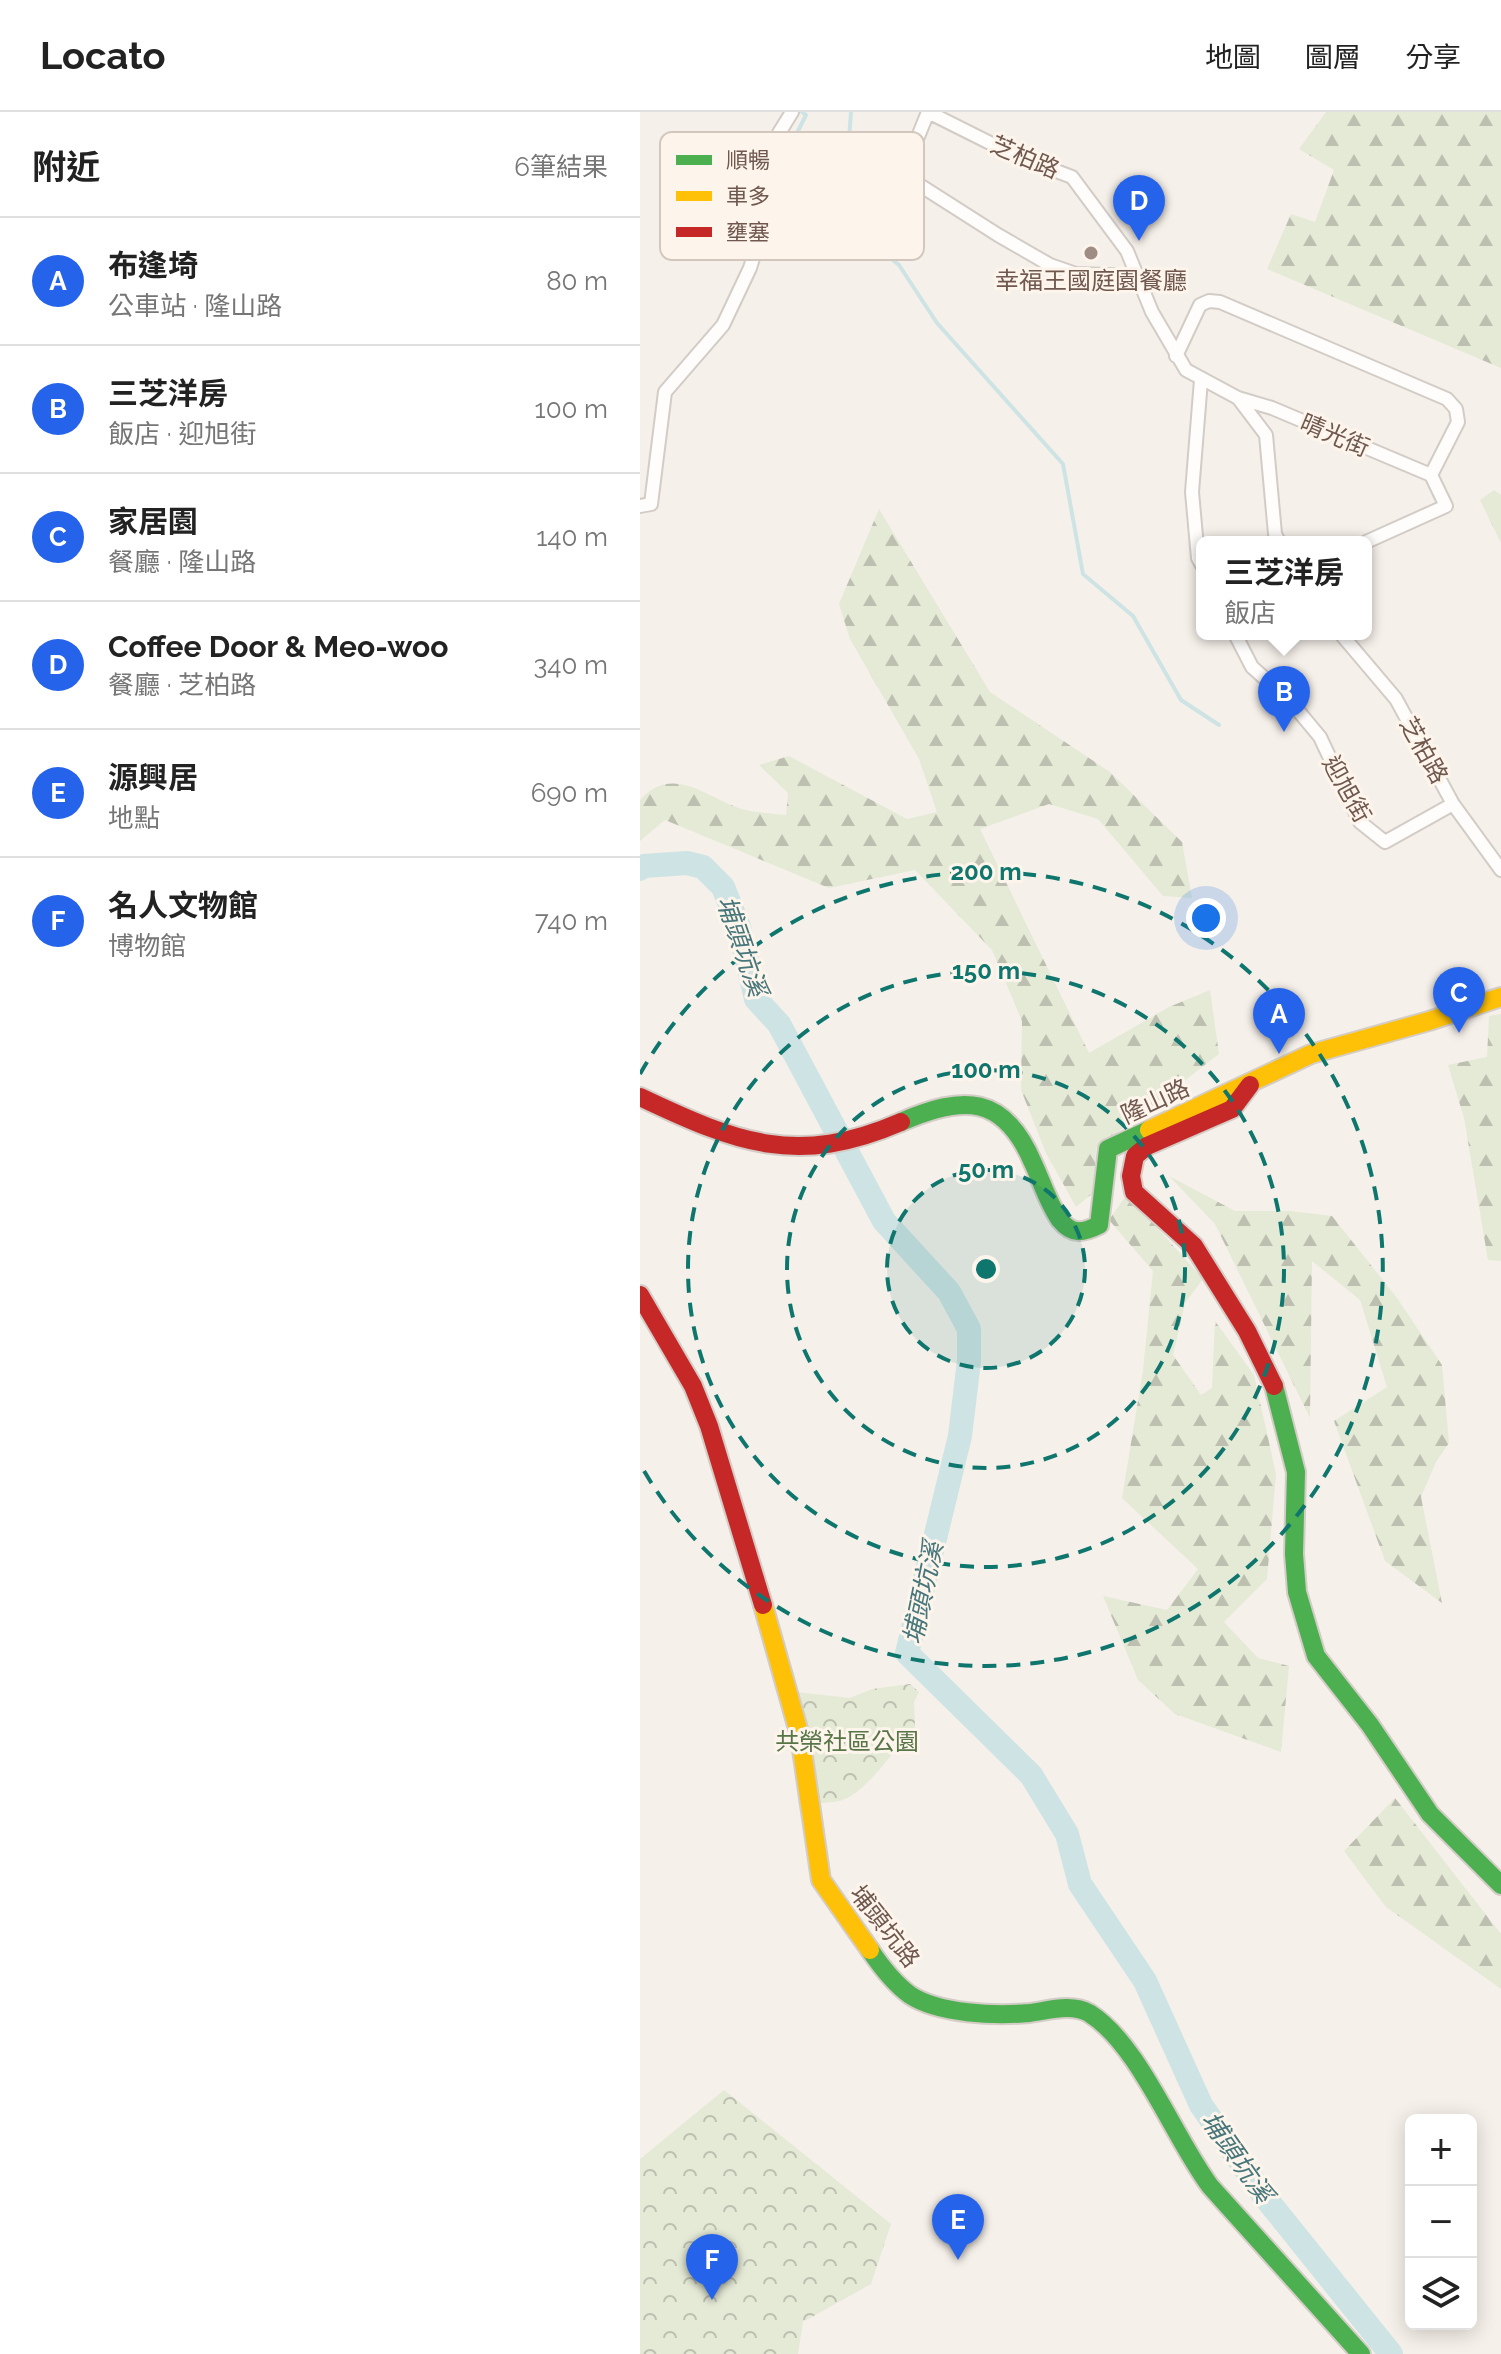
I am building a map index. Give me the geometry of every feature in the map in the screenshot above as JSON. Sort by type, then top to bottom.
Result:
[{"type":"street","name":"芝柏路","points":[[928,112],[1014,155],[1072,177],[1127,251],[1152,312],[1186,370],[1238,398],[1266,435],[1276,536]]},
{"type":"street","points":[[920,132],[928,112]]},
{"type":"street","points":[[780,132],[791,114]]},
{"type":"street","points":[[924,188],[1050,265],[1076,274],[1137,276]]},
{"type":"street","points":[[640,506],[651,504],[665,392],[723,325],[752,260]]},
{"type":"street","points":[[1176,356],[1200,305],[1209,301],[1220,302],[1447,399],[1456,409],[1458,422],[1431,475],[1446,506],[1372,539]]},
{"type":"street","points":[[1196,536],[1192,492],[1201,380]]},
{"type":"street","name":"晴光街","points":[[1238,398],[1272,408],[1431,475]]},
{"type":"street","name":"迎旭街","points":[[1238,640],[1252,667],[1290,701],[1320,737],[1360,822],[1385,842],[1453,804]]},
{"type":"street","name":"芝柏路","points":[[1346,640],[1396,699],[1453,804],[1501,870]]},
{"type":"street","name":"隆山路","points":[[640,1097],[723,1135],[794,1148],[826,1147],[956,1105],[974,1104],[993,1110],[1017,1131],[1059,1221],[1070,1231],[1085,1233],[1099,1225],[1108,1149],[1311,1054],[1501,997]]},
{"type":"street","points":[[1250,1084],[1232,1109],[1147,1146],[1135,1156],[1131,1176],[1134,1192],[1194,1246],[1247,1331],[1273,1382],[1296,1472],[1294,1554],[1297,1592],[1316,1656],[1370,1725],[1430,1814],[1501,1885]]},
{"type":"street","name":"埔頭坑路","points":[[640,1295],[693,1386],[709,1426],[743,1532],[800,1736],[821,1880],[847,1920],[878,1962],[909,1994],[928,2004],[982,2014],[1028,2013],[1061,2008],[1087,2012],[1128,2049],[1190,2159],[1210,2186],[1361,2354]]},
{"type":"green space","points":[[1326,112],[1501,112],[1501,368],[1267,269],[1291,214],[1315,222],[1334,170],[1299,149]]},
{"type":"green space","points":[[1494,490],[1501,495],[1501,543],[1480,500]]},
{"type":"green space","points":[[879,509],[990,692],[1110,772],[1182,842],[1192,898],[1163,896],[1098,819],[1049,804],[980,829],[1089,1053],[1169,1007],[1210,990],[1219,1054],[1096,1149],[1093,1193],[1076,1207],[1046,1153],[1021,1090],[1022,1021],[992,950],[915,870],[829,888],[665,820],[640,841],[640,800],[664,785],[688,786],[736,807],[786,815],[788,793],[759,765],[789,756],[907,819],[937,812],[919,759],[850,639],[839,604]]},
{"type":"green space","points":[[1501,1014],[1501,1261],[1488,1260],[1464,1118],[1448,1065],[1487,1057],[1489,1016]]},
{"type":"green space","points":[[1169,1176],[1235,1211],[1290,1211],[1332,1216],[1397,1298],[1442,1365],[1449,1443],[1436,1462],[1421,1497],[1442,1603],[1385,1561],[1334,1421],[1387,1387],[1360,1300],[1312,1261],[1310,1418],[1215,1224]]},
{"type":"green space","points":[[1127,1194],[1203,1279],[1185,1303],[1173,1355],[1201,1395],[1212,1388],[1215,1321],[1254,1375],[1276,1474],[1267,1579],[1224,1622],[1258,1658],[1289,1666],[1281,1752],[1175,1714],[1138,1680],[1103,1596],[1167,1610],[1198,1569],[1122,1498],[1143,1370],[1153,1271],[1109,1220]]},
{"type":"green space","name":"共榮社區公園","points":[[910,1684],[919,1692],[914,1702],[915,1727],[873,1777],[854,1794],[842,1800],[814,1804],[796,1692],[850,1698],[872,1689]]},
{"type":"green space","points":[[1395,1798],[1501,1934],[1501,1989],[1386,1907],[1344,1851]]},
{"type":"green space","points":[[724,2090],[891,2224],[871,2284],[803,2322],[798,2354],[640,2354],[640,2159]]},
{"type":"waterway","points":[[798,132],[806,115],[802,112]]},
{"type":"waterway","points":[[850,132],[851,112]]},
{"type":"waterway","points":[[893,260],[937,323],[1063,464],[1083,574],[1133,616],[1181,700],[1219,725]]},
{"type":"waterway","name":"埔頭坑溪","points":[[640,869],[644,866],[687,863],[703,867],[723,887],[739,927],[756,999],[779,1024],[884,1221],[949,1292],[969,1329],[969,1361],[960,1436],[907,1653],[1031,1775],[1067,1834],[1080,1884],[1145,1981],[1201,2105],[1264,2196],[1391,2354]]},
{"type":"traffic: fast","points":[[901,1122],[944,1107],[962,1105],[979,1106],[995,1113],[1022,1140],[1060,1220],[1078,1231],[1099,1225],[1108,1149],[1149,1130]]},
{"type":"traffic: fast","points":[[1274,1386],[1296,1472],[1294,1554],[1297,1592],[1316,1656],[1370,1725],[1430,1814],[1501,1885]]},
{"type":"traffic: fast","points":[[870,1950],[904,1991],[936,2006],[1000,2014],[1075,2008],[1089,2013],[1107,2027],[1140,2068],[1210,2186],[1361,2354]]},
{"type":"traffic: slow","points":[[1149,1130],[1311,1054],[1501,997]]},
{"type":"traffic: slow","points":[[763,1605],[800,1736],[821,1880],[870,1950]]},
{"type":"traffic: jam","points":[[1250,1085],[1232,1109],[1147,1146],[1135,1156],[1131,1176],[1134,1192],[1194,1246],[1247,1331],[1274,1386]]},
{"type":"traffic: jam","points":[[640,1097],[707,1127],[768,1144],[830,1144],[864,1136],[901,1122]]},
{"type":"traffic: jam","points":[[640,1295],[693,1386],[709,1426],[763,1605]]},
{"type":"place","name":"Coffee Door & Meo-woo","points":[[1139,241]]},
{"type":"place","name":"幸福王國庭園餐廳","points":[[1091,253]]},
{"type":"place","name":"三芝洋房","points":[[1284,732]]},
{"type":"place","name":"家居園","points":[[1459,1033]]},
{"type":"place","name":"布逢埼","points":[[1279,1054]]},
{"type":"place","name":"源興居","points":[[958,2260]]},
{"type":"place","name":"名人文物館","points":[[712,2300]]}]
